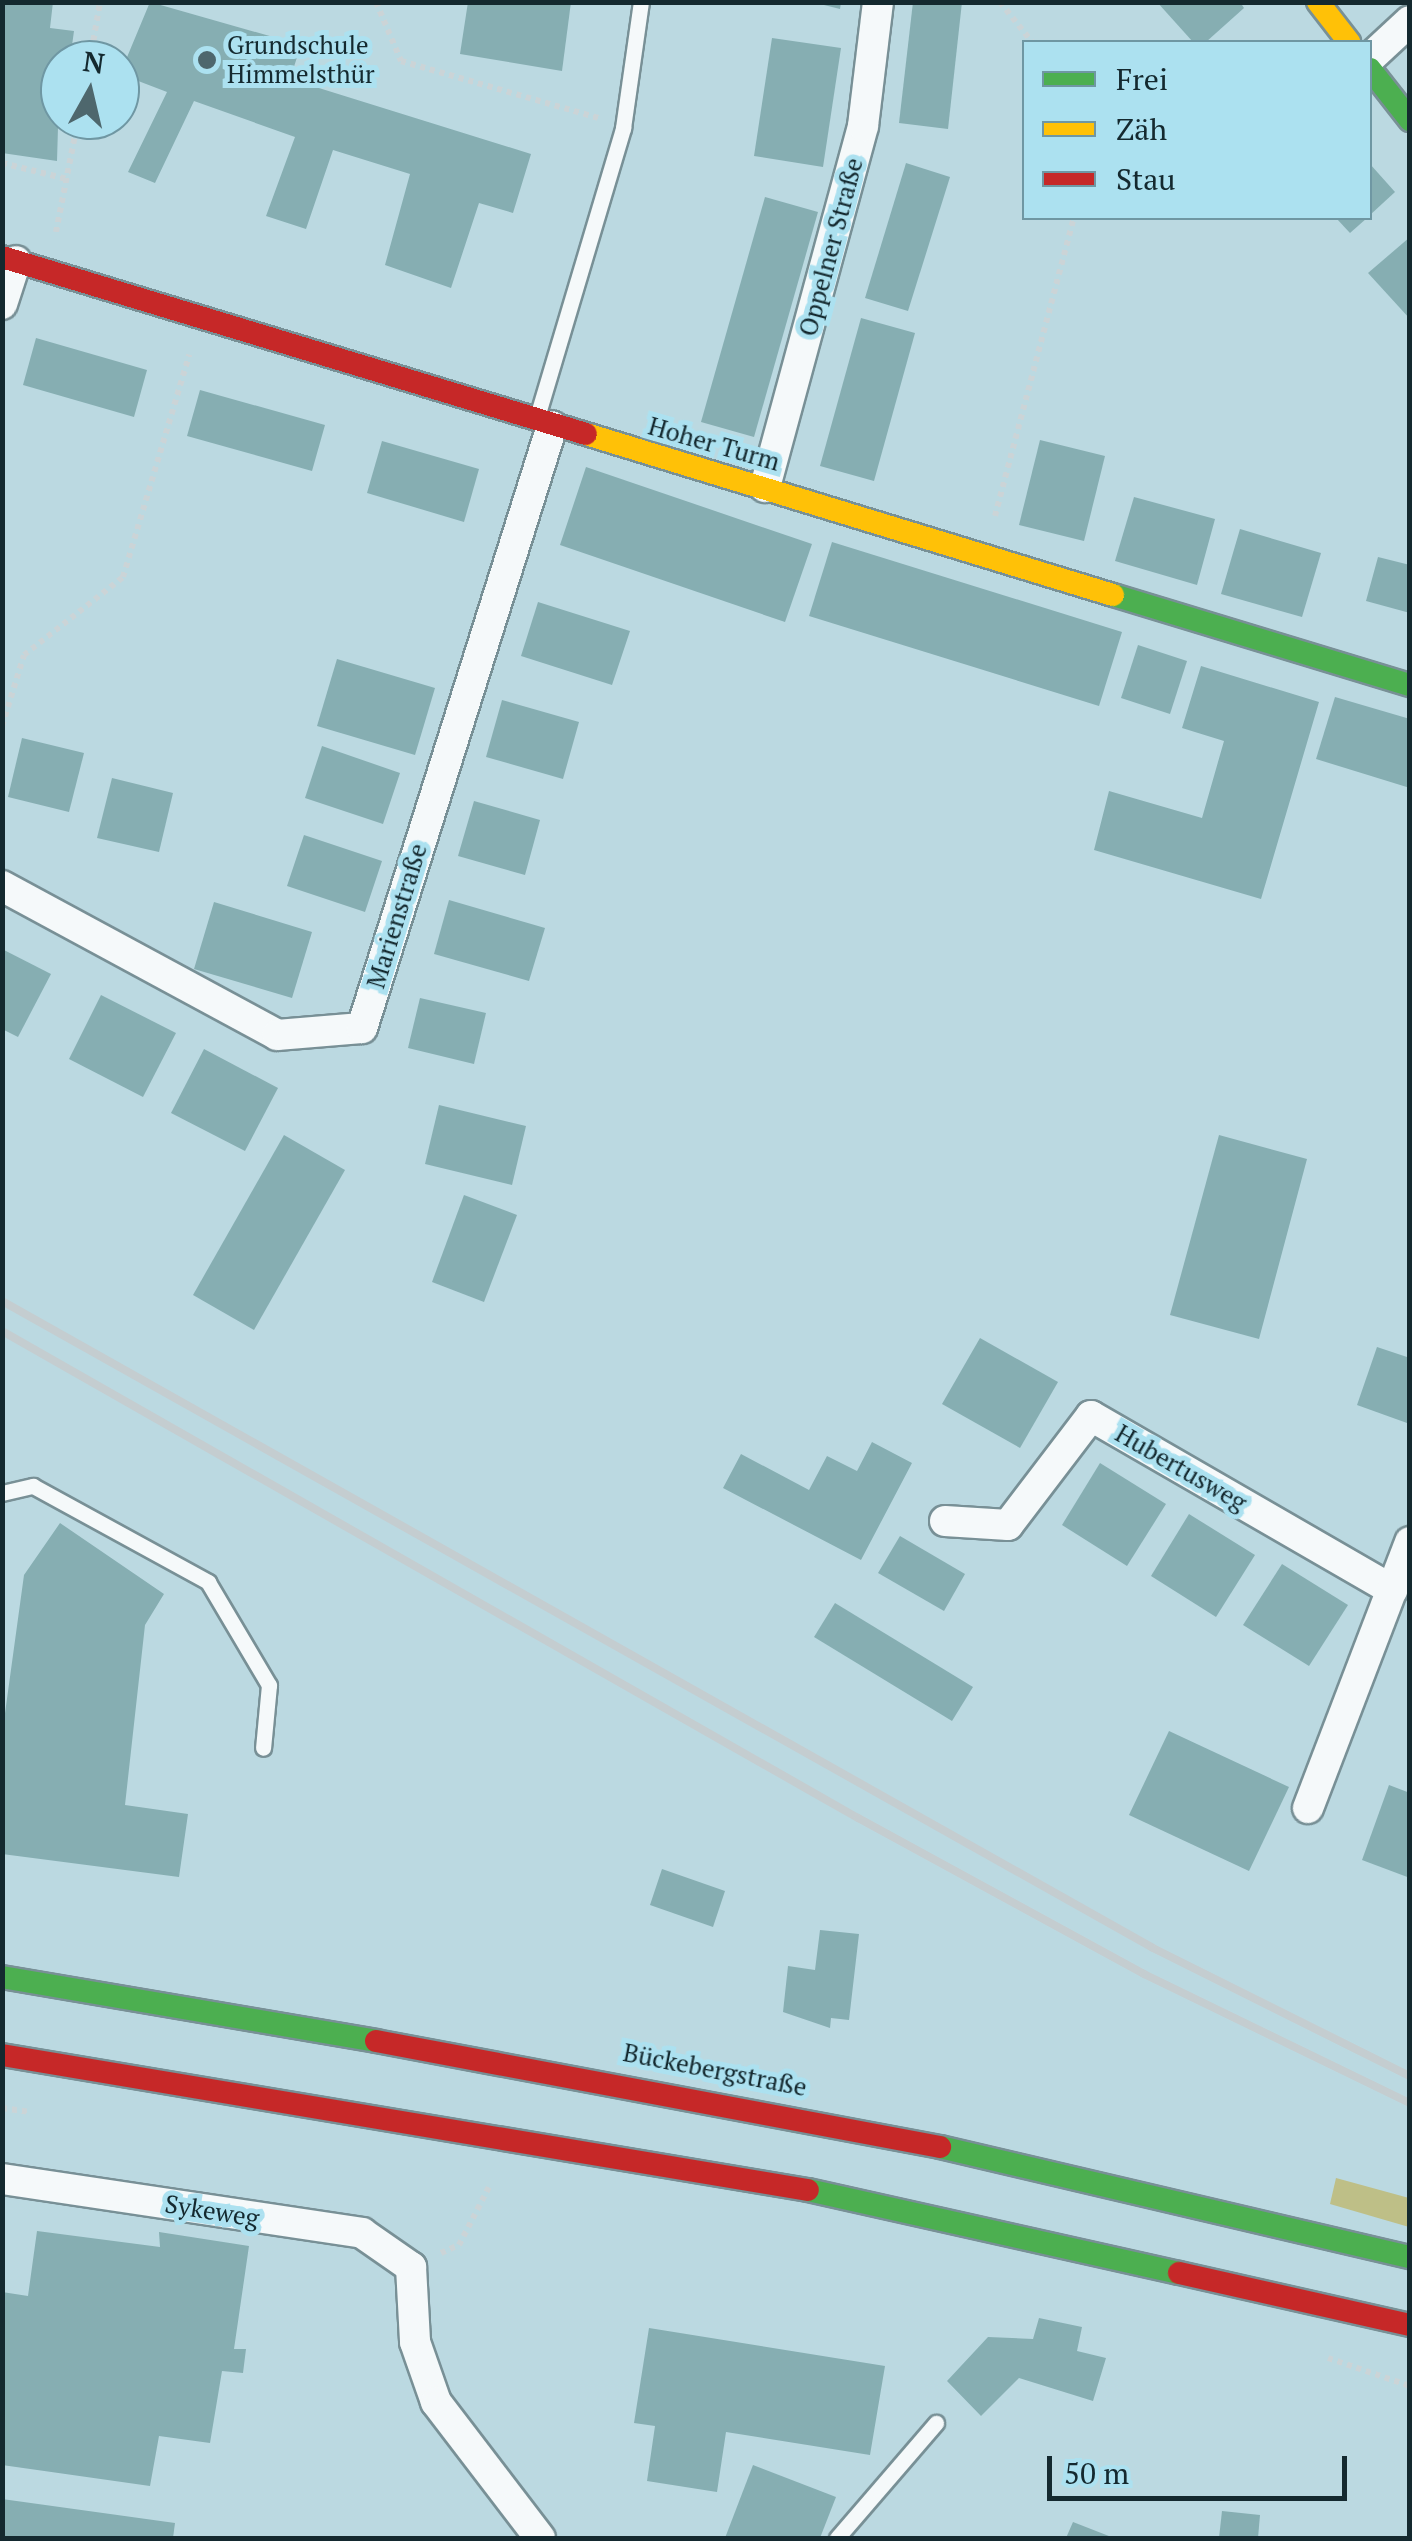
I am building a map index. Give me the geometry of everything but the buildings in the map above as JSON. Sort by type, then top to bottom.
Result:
[{"type":"main road","points":[[1318,2],[1346,40]]},
{"type":"main road","points":[[1372,72],[1410,120]]},
{"type":"main road","name":"Hoher Turm","points":[[9,259],[1410,684]]},
{"type":"main road","name":"Bückebergstraße","points":[[2,1977],[814,2117],[1410,2256]]},
{"type":"main road","points":[[2,2055],[808,2190],[1410,2325]]},
{"type":"street","name":"Oppelner Straße","points":[[765,487],[864,126],[878,2]]},
{"type":"street","points":[[1372,56],[1410,22]]},
{"type":"street","points":[[2,304],[9,259]]},
{"type":"street","name":"Marienstraße","points":[[2,886],[277,1035],[362,1028],[544,423]]},
{"type":"street","name":"Hubertusweg","points":[[945,1521],[1008,1525],[1091,1416],[1392,1590]]},
{"type":"street","points":[[1308,1808],[1410,1542]]},
{"type":"street","name":"Sykeweg","points":[[2,2179],[362,2234],[411,2267]]},
{"type":"street","points":[[411,2267],[415,2342],[436,2402],[540,2538]]},
{"type":"lane","points":[[544,423],[623,128],[641,2]]},
{"type":"lane","points":[[2,1493],[33,1486],[208,1582],[269,1685],[263,1748]]},
{"type":"lane","points":[[837,2538],[936,2423]]},
{"type":"path","points":[[93,40],[100,2]]},
{"type":"path","points":[[376,2],[401,61],[561,101],[623,128]]},
{"type":"path","points":[[1000,2],[1030,40]]},
{"type":"path","points":[[59,220],[74,140]]},
{"type":"path","points":[[2,163],[67,179]]},
{"type":"path","points":[[985,554],[1073,220]]},
{"type":"path","points":[[2,726],[24,655],[123,577],[200,316]]},
{"type":"path","points":[[411,2267],[459,2245],[496,2176]]},
{"type":"green space","points":[[1336,2178],[1409,2198],[1409,2227],[1330,2204]]},
{"type":"railway","points":[[2,1301],[1153,1948],[1410,2076]]},
{"type":"railway","points":[[2,1331],[858,1818],[1144,1974],[1410,2103]]},
{"type":"traffic: fast","points":[[1372,72],[1410,120]]},
{"type":"traffic: fast","points":[[1113,595],[1410,685]]},
{"type":"traffic: fast","points":[[2,1977],[376,2041]]},
{"type":"traffic: fast","points":[[940,2147],[1410,2257]]},
{"type":"traffic: fast","points":[[808,2190],[1179,2273]]},
{"type":"traffic: slow","points":[[1318,2],[1347,40]]},
{"type":"traffic: slow","points":[[586,434],[1113,595]]},
{"type":"traffic: jam","points":[[2,257],[586,434]]},
{"type":"traffic: jam","points":[[376,2041],[940,2147]]},
{"type":"traffic: jam","points":[[2,2055],[808,2190]]},
{"type":"traffic: jam","points":[[1179,2273],[1410,2325]]},
{"type":"place","name":"Grundschule Himmelsthür","points":[[207,60]]}]
